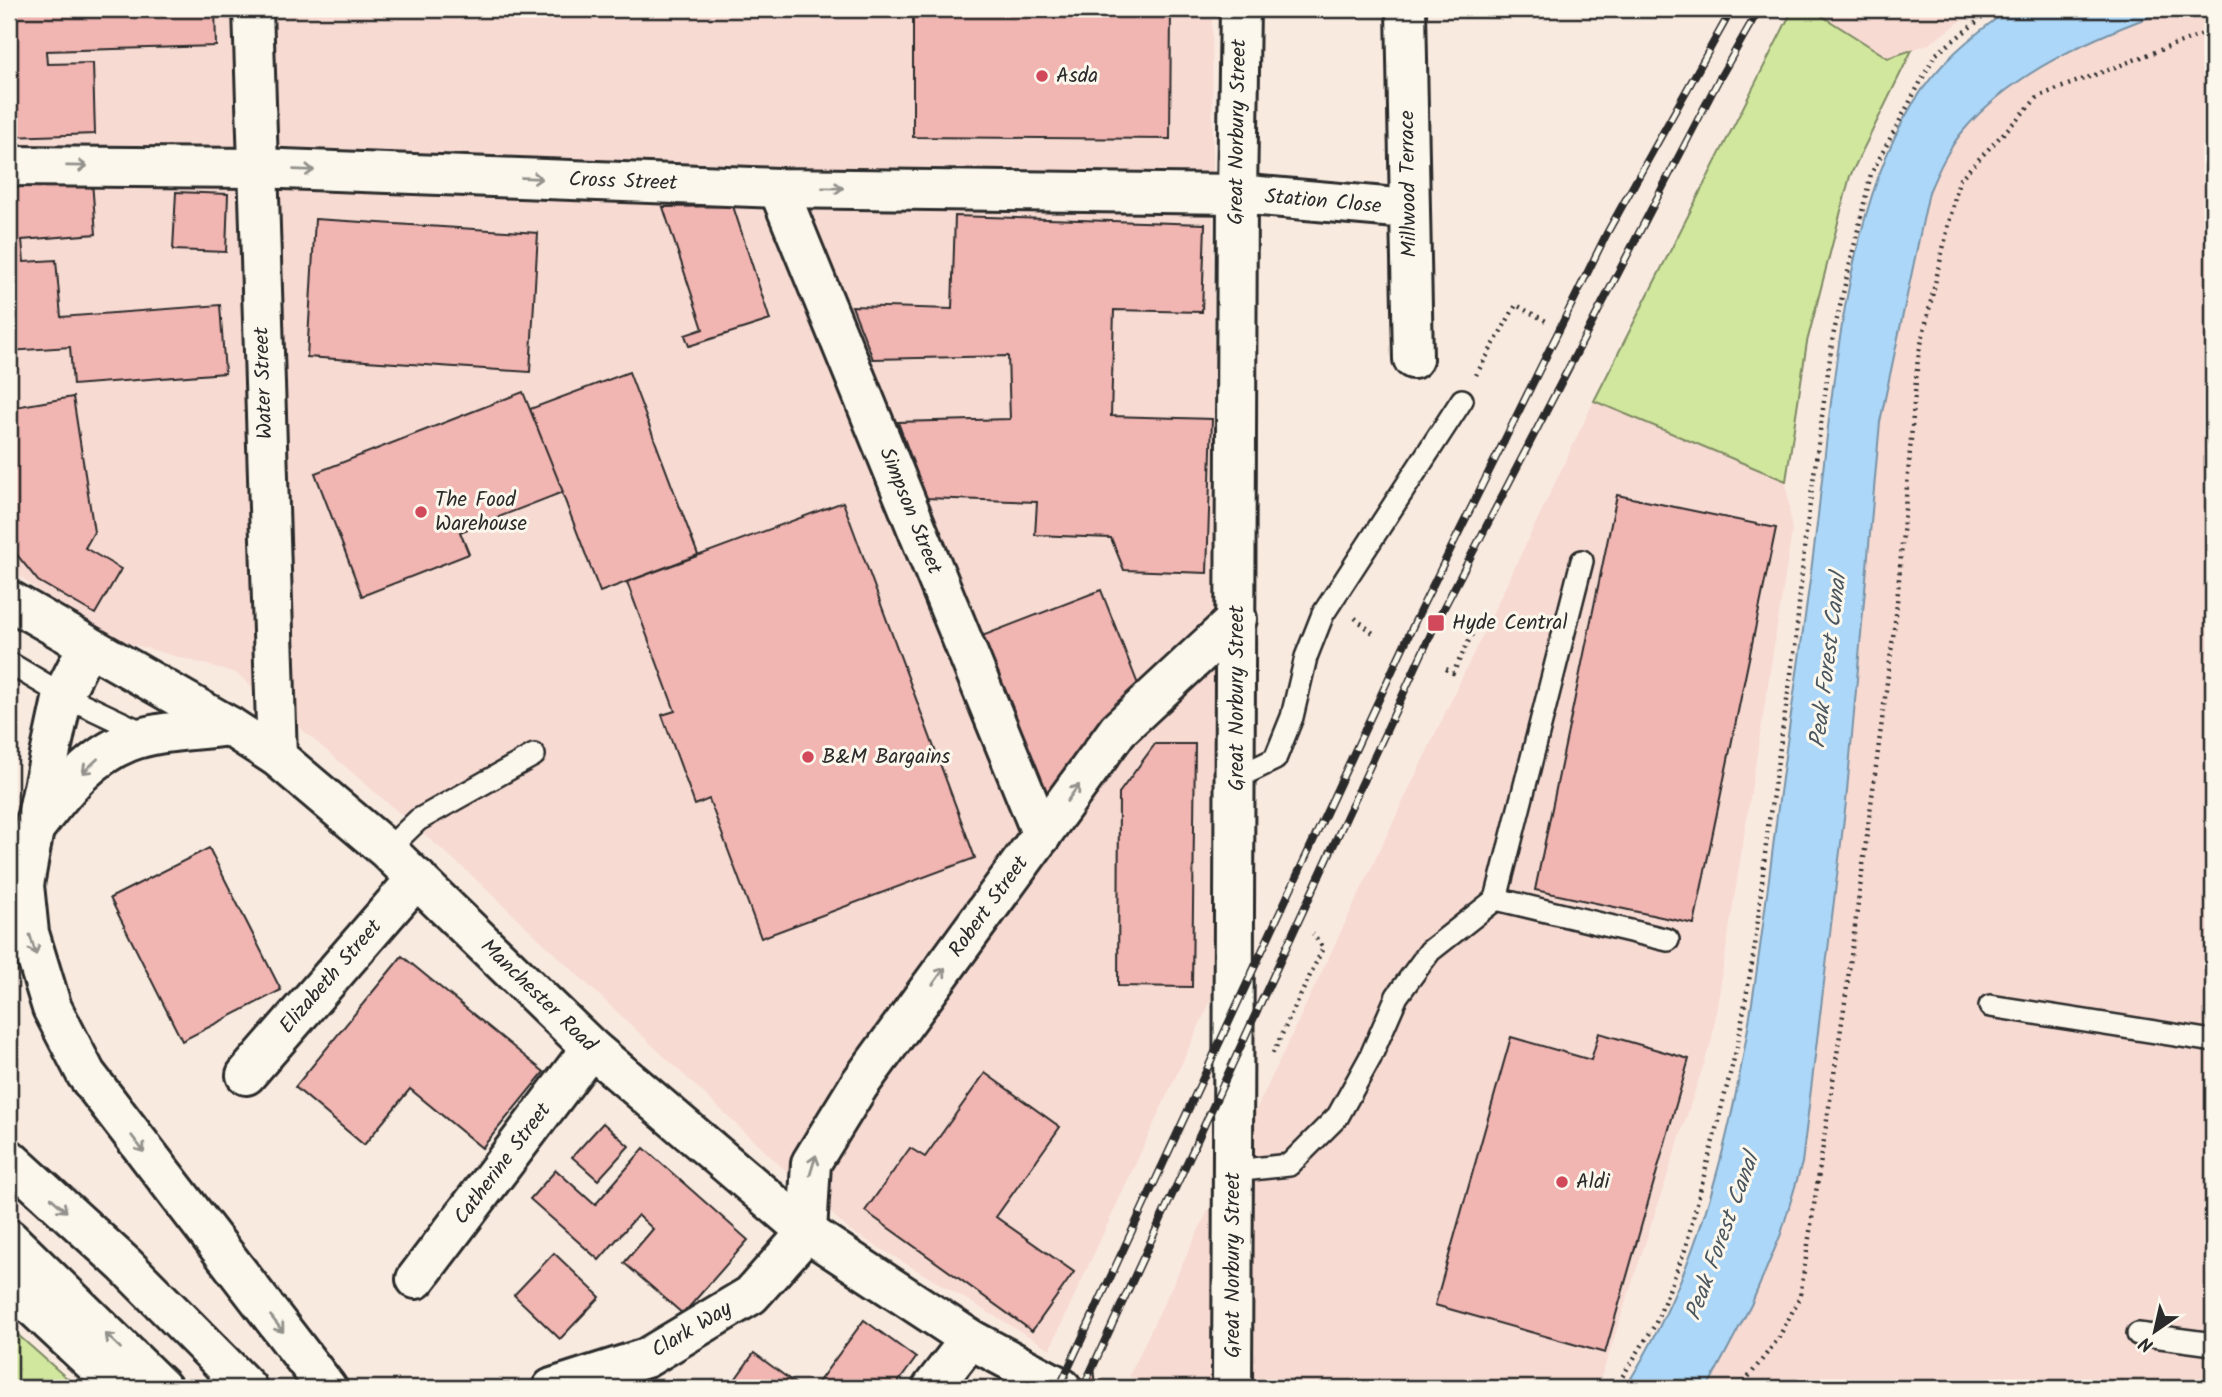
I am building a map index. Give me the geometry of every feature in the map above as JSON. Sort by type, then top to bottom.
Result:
[{"type":"main road","name":"Water Street","points":[[253,9],[277,757]]},
{"type":"main road","name":"Great Norbury Street","points":[[1232,1388],[1240,9]]},
{"type":"main road","name":"Millwood Terrace","points":[[1406,9],[1413,359]]},
{"type":"main road","name":"Cross Street","points":[[9,166],[257,168],[778,188],[1237,194]]},
{"type":"main road","name":"Simpson Street","points":[[778,188],[1042,835]]},
{"type":"main road","name":"Station Close","points":[[1237,194],[1408,209]]},
{"type":"main road","name":"Manchester Road","points":[[11,602],[229,726],[277,757],[387,850],[591,1048],[807,1232],[970,1339],[1062,1388]]},
{"type":"main road","name":"Robert Street","points":[[807,1232],[811,1163],[859,1085],[1118,730],[1237,619]]},
{"type":"main road","points":[[87,647],[63,695],[24,885],[29,933],[52,1008],[86,1074],[327,1388]]},
{"type":"main road","points":[[34,829],[67,787],[97,758],[126,743],[150,736],[229,726]]},
{"type":"main road","name":"Elizabeth Street","points":[[246,1075],[417,878]]},
{"type":"main road","name":"Catherine Street","points":[[416,1279],[591,1048]]},
{"type":"main road","points":[[9,1159],[125,1265],[247,1388]]},
{"type":"main road","name":"Clark Way","points":[[552,1388],[646,1358],[751,1295],[807,1232]]},
{"type":"main road","points":[[9,1239],[162,1388]]},
{"type":"main road","points":[[9,1284],[120,1388]]},
{"type":"main road","points":[[932,1388],[970,1339]]},
{"type":"lane","points":[[1236,778],[1275,759],[1292,717],[1306,657],[1322,614],[1462,400]]},
{"type":"lane","points":[[1234,1171],[1289,1164],[1338,1116],[1370,1058],[1397,996],[1430,951],[1496,899],[1582,561]]},
{"type":"lane","points":[[9,663],[63,695],[150,736]]},
{"type":"lane","points":[[387,850],[418,820],[534,755]]},
{"type":"lane","points":[[1496,899],[1668,940]]},
{"type":"lane","points":[[1990,1006],[2213,1041]]},
{"type":"lane","points":[[2138,1334],[2213,1344]]},
{"type":"path","points":[[1615,1388],[1655,1325],[1685,1250],[1738,1043],[1755,946],[1768,827],[1795,647],[1805,540],[1833,336],[1871,174],[1935,55],[1993,9]]},
{"type":"path","points":[[1740,1388],[1778,1339],[1800,1297],[1845,1002],[1892,642],[1918,357],[1959,180],[2039,96],[2213,30]]},
{"type":"path","points":[[1462,400],[1516,305],[1546,321]]},
{"type":"path","points":[[1446,669],[1453,673],[1475,628],[1459,620]]},
{"type":"path","points":[[1234,1088],[1262,1077],[1323,948],[1313,934]]},
{"type":"shaded area","points":[[9,9],[1212,9],[1217,987],[1050,1349],[849,1230],[467,871],[236,673],[88,632],[9,567]]},
{"type":"shaded area","points":[[1811,9],[1978,9],[1929,44],[1889,58]]},
{"type":"shaded area","points":[[2093,9],[2213,9],[2213,1388],[1659,1388],[1748,1184],[1917,143]]},
{"type":"shaded area","points":[[1594,401],[1786,481],[1792,532],[1712,1039],[1602,1375],[1593,1388],[1153,1388],[1129,1376]]},
{"type":"green space","points":[[1793,9],[1811,9],[1888,58],[1912,50],[1850,176],[1807,342],[1786,481],[1594,401]]},
{"type":"green space","points":[[9,1327],[78,1388],[9,1388]]},
{"type":"water","name":"Peak Forest Canal","points":[[2010,9],[2171,9],[2087,43],[2032,72],[2007,90],[1963,131],[1944,160],[1929,192],[1880,422],[1846,802],[1802,1163],[1781,1234],[1751,1305],[1707,1388],[1625,1388],[1660,1325],[1689,1260],[1712,1192],[1730,1123],[1755,981],[1810,582],[1838,348],[1858,243],[1890,147],[1912,105],[1932,77],[1956,52]]},
{"type":"building","points":[[215,9],[216,46],[46,51],[47,64],[93,63],[95,134],[9,137],[9,12]]},
{"type":"building","name":"Asda","points":[[822,9],[1171,9],[1170,139],[913,137],[913,15],[822,15]]},
{"type":"building","points":[[92,181],[96,234],[22,240],[24,262],[56,260],[61,317],[220,305],[225,373],[73,385],[70,347],[9,351],[9,188]]},
{"type":"building","points":[[176,192],[228,194],[226,252],[173,250]]},
{"type":"building","points":[[733,206],[770,320],[689,346],[685,335],[703,329],[663,207]]},
{"type":"building","points":[[955,216],[1205,224],[1202,312],[1114,310],[1111,416],[1212,419],[1207,573],[1124,570],[1111,538],[1035,535],[1037,502],[926,498],[898,422],[1010,419],[1008,356],[873,359],[852,306],[952,309]]},
{"type":"building","points":[[315,219],[538,233],[530,372],[307,357]]},
{"type":"building","points":[[629,372],[698,555],[600,592],[530,409]]},
{"type":"building","name":"The Food Warehouse","points":[[523,392],[563,492],[460,532],[469,554],[362,596],[315,473]]},
{"type":"building","points":[[73,397],[94,532],[85,548],[121,569],[95,614],[38,581],[9,545],[9,408]]},
{"type":"building","points":[[1617,495],[1776,528],[1694,924],[1535,890]]},
{"type":"building","name":"B&M Bargains","points":[[843,502],[975,858],[761,938],[709,799],[695,805],[662,715],[675,711],[627,582]]},
{"type":"building","points":[[1101,590],[1139,687],[1046,800],[982,636]]},
{"type":"building","points":[[1155,744],[1195,744],[1192,987],[1118,986],[1119,793]]},
{"type":"building","points":[[209,848],[281,990],[182,1041],[110,898]]},
{"type":"building","points":[[402,956],[544,1072],[482,1148],[410,1089],[364,1145],[295,1087]]},
{"type":"building","name":"Aldi","points":[[1599,1033],[1689,1059],[1605,1353],[1435,1305],[1511,1037],[1591,1060]]},
{"type":"building","points":[[985,1073],[1060,1127],[996,1217],[1074,1272],[1032,1331],[865,1211],[910,1148],[925,1157]]},
{"type":"building","points":[[603,1123],[629,1146],[598,1180],[572,1157]]},
{"type":"building","points":[[644,1148],[748,1240],[683,1314],[624,1263],[653,1229],[638,1215],[599,1260],[530,1199],[556,1170],[595,1205]]},
{"type":"building","points":[[554,1253],[600,1297],[560,1339],[514,1295]]},
{"type":"building","points":[[864,1320],[916,1358],[894,1388],[814,1388]]},
{"type":"building","points":[[754,1353],[800,1387],[729,1388]]},
{"type":"building","points":[[1094,1365],[1096,1388],[1083,1388]]},
{"type":"railway","points":[[1059,1388],[1419,613],[1607,233],[1732,9]]},
{"type":"railway","points":[[1083,1388],[1436,623],[1718,81],[1759,9]]},
{"type":"place","name":"Asda","points":[[1042,76]]},
{"type":"place","name":"The Food Warehouse","points":[[421,512]]},
{"type":"place","name":"Hyde Central","points":[[1436,623]]},
{"type":"place","name":"B&M Bargains","points":[[808,757]]},
{"type":"place","name":"Aldi","points":[[1562,1182]]}]
